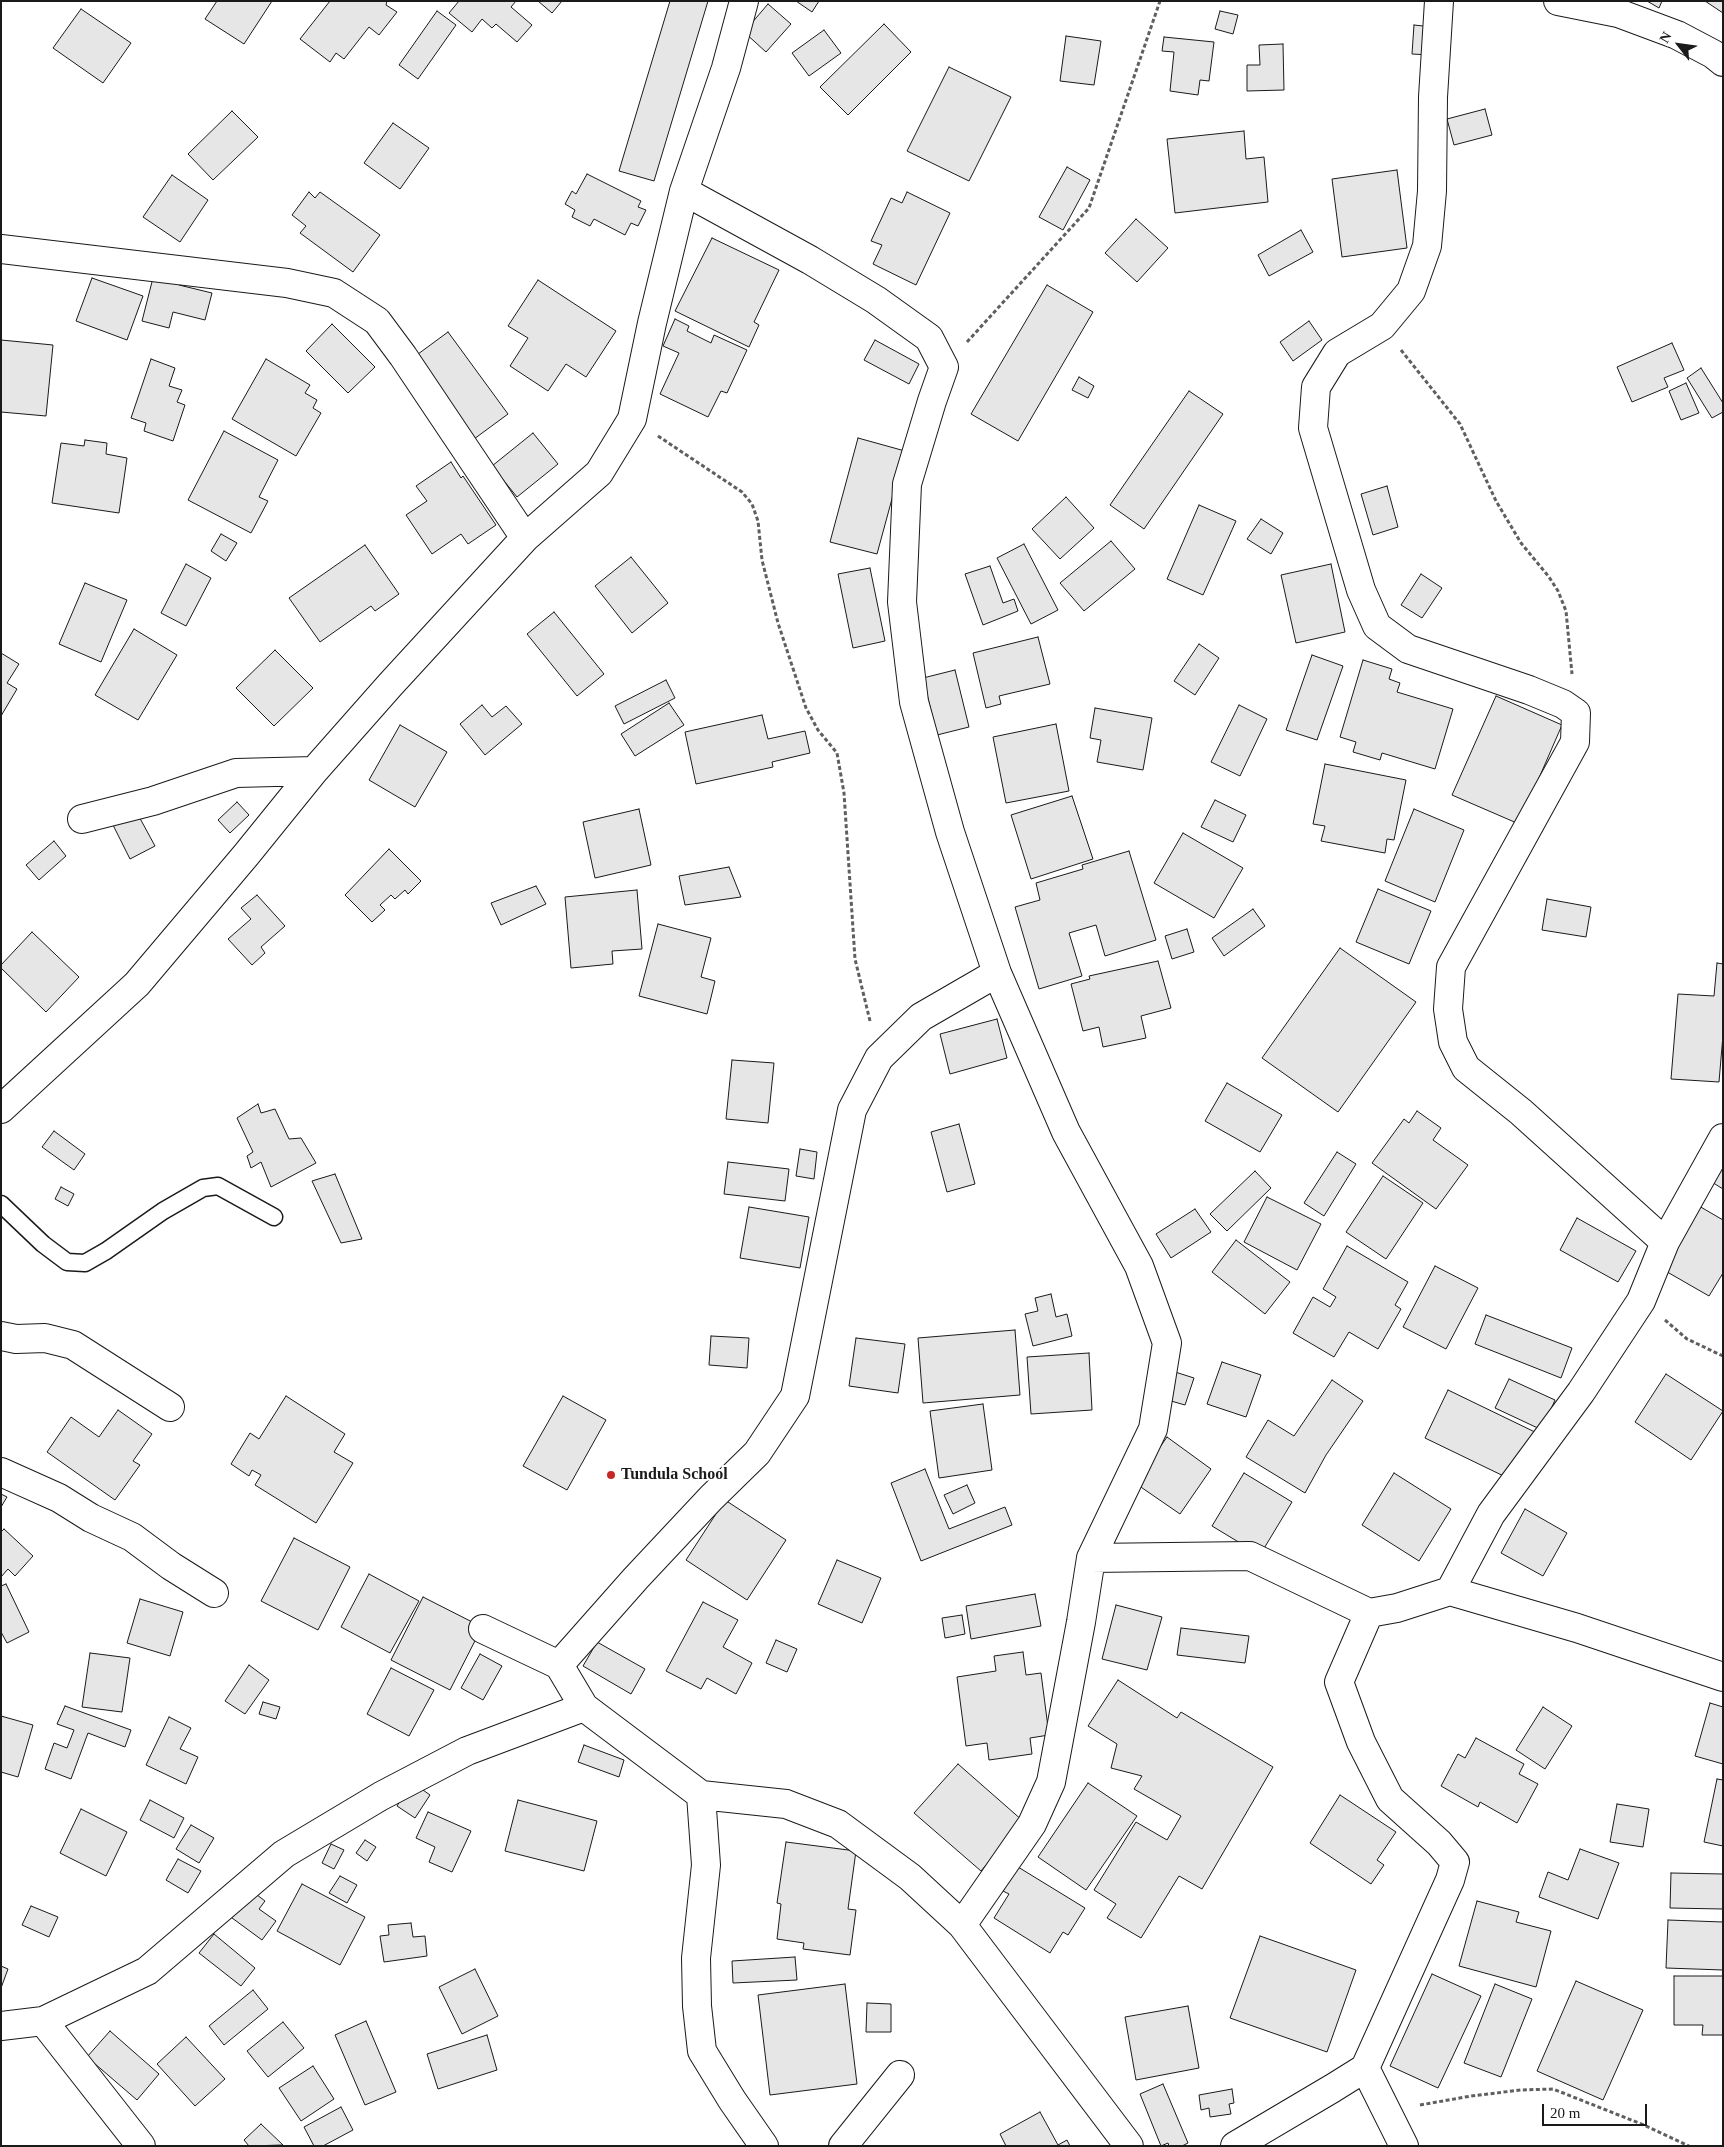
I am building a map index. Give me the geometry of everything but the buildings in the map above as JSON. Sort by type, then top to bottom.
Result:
[{"type":"street","points":[[1,1109],[138,984],[314,771],[390,685],[525,538],[599,473],[632,419],[652,323],[684,191],[726,68],[744,1]]},
{"type":"street","points":[[1439,1],[1433,96],[1432,191],[1427,246],[1410,291],[1382,326],[1337,353],[1316,387],[1313,428],[1361,590],[1377,626],[1408,650],[1529,690],[1563,704],[1576,713],[1575,742],[1451,968],[1448,1009],[1453,1042],[1466,1068],[1521,1112],[1665,1242]]},
{"type":"street","points":[[1558,1],[1618,13],[1669,32],[1713,54],[1723,62]]},
{"type":"street","points":[[684,191],[810,260],[876,300],[928,338],[944,367],[907,484],[902,602],[914,702],[950,832],[997,973],[1066,1132],[1140,1266],[1168,1343],[1154,1429],[1091,1558],[1051,1782],[1032,1824],[962,1925]]},
{"type":"street","points":[[1,249],[287,283],[334,293],[376,321],[403,356],[525,538]]},
{"type":"street","points":[[82,819],[153,801],[236,773],[314,771]]},
{"type":"street","points":[[559,1665],[642,1571],[711,1498],[757,1453],[794,1396],[852,1110],[880,1058],[920,1017],[997,973]]},
{"type":"street","points":[[1450,1591],[1491,1514],[1581,1392],[1641,1301],[1665,1242],[1723,1138]]},
{"type":"street","points":[[1,1336],[16,1339],[45,1338],[73,1345],[170,1407]]},
{"type":"street","points":[[1,1472],[59,1498],[91,1518],[132,1537],[171,1566],[214,1593]]},
{"type":"street","points":[[1091,1558],[1250,1556],[1369,1613],[1398,1608],[1450,1591],[1577,1628],[1723,1677]]},
{"type":"street","points":[[1234,2146],[1365,2068],[1450,1880],[1455,1862],[1439,1843],[1390,1799],[1361,1742],[1339,1682],[1369,1613]]},
{"type":"street","points":[[483,1629],[559,1665],[584,1707],[702,1795],[786,1804],[838,1824],[910,1877],[962,1925],[1129,2146]]},
{"type":"street","points":[[1,2026],[43,2021],[147,1972],[284,1854],[382,1796],[467,1751],[584,1707]]},
{"type":"street","points":[[702,1795],[706,1865],[696,1958],[697,2006],[702,2051],[732,2100],[764,2146]]},
{"type":"street","points":[[43,2021],[141,2146]]},
{"type":"street","points":[[1365,2068],[1404,2146]]},
{"type":"street","points":[[843,2146],[900,2075]]},
{"type":"lane","points":[[1,1204],[43,1244],[67,1262],[85,1263],[106,1251],[162,1211],[203,1188],[218,1186],[274,1217]]},
{"type":"path","points":[[944,367],[1089,208],[1160,1]]},
{"type":"path","points":[[1382,326],[1460,424],[1496,501],[1521,543],[1558,591],[1566,612],[1576,713]]},
{"type":"path","points":[[632,419],[742,492],[752,504],[758,521],[762,560],[778,623],[806,708],[818,730],[837,753],[844,793],[855,958],[880,1058]]},
{"type":"path","points":[[1641,1301],[1687,1339],[1723,1356]]},
{"type":"path","points":[[1386,2112],[1471,2096],[1520,2090],[1554,2089],[1689,2146]]},
{"type":"place","name":"Tundula School","points":[[611,1475]]}]
